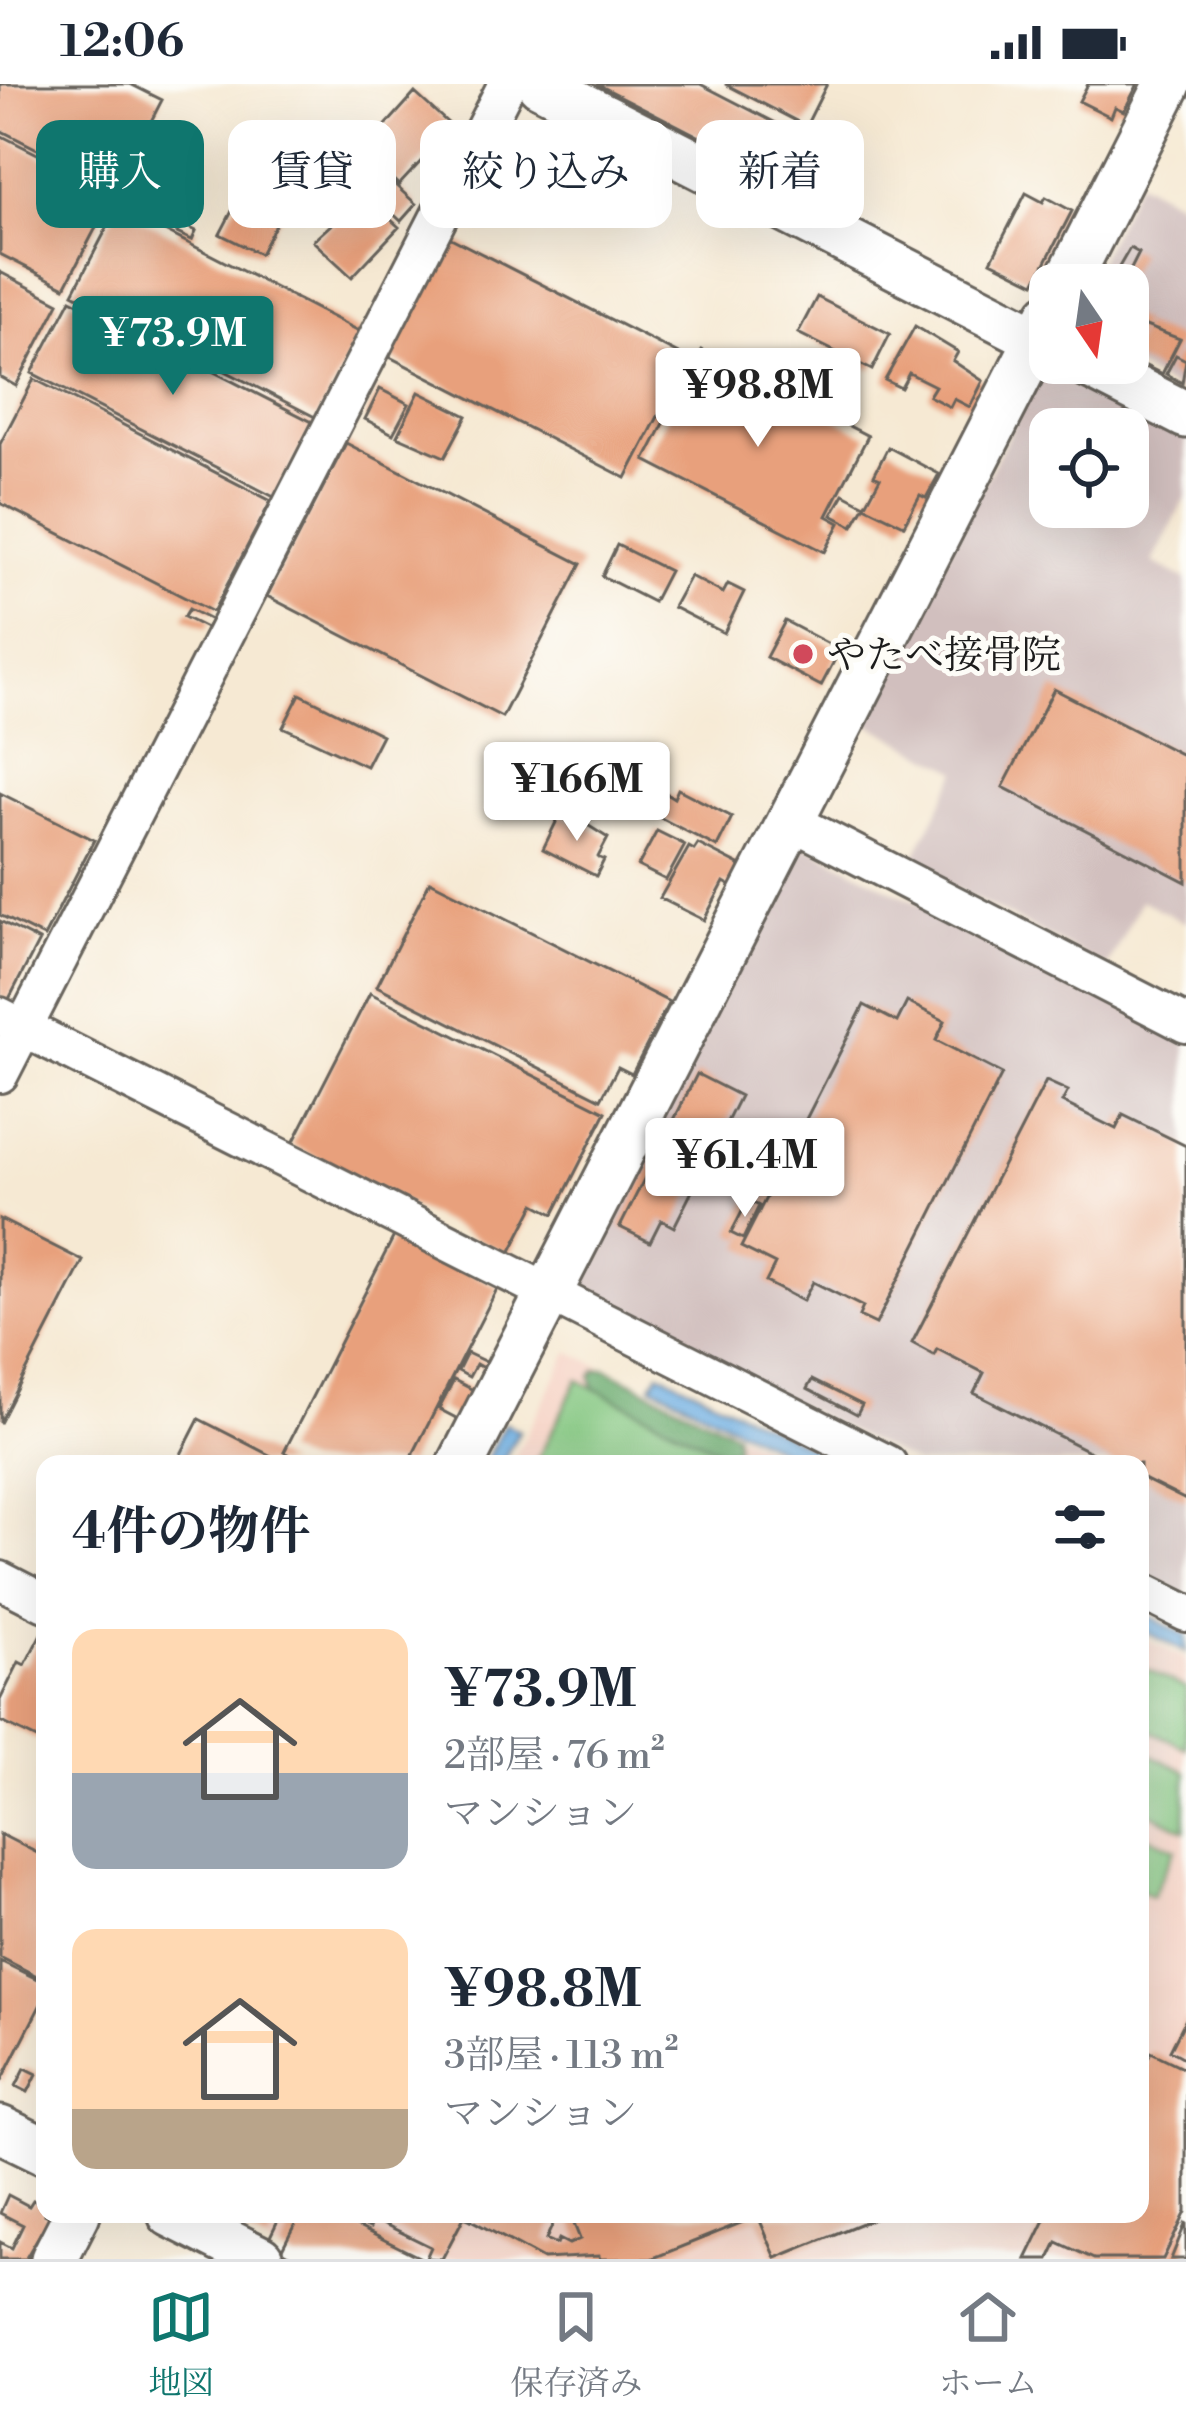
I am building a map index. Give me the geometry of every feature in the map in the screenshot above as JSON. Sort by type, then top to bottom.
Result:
[{"type":"street","points":[[0,1073],[12,1022],[506,84]]},
{"type":"street","points":[[540,84],[1029,325]]},
{"type":"street","points":[[1077,264],[1168,84]]},
{"type":"street","points":[[466,1455],[1029,366]]},
{"type":"street","points":[[1125,384],[1186,415]]},
{"type":"street","points":[[791,821],[1186,1024]]},
{"type":"street","points":[[12,1022],[870,1455]]},
{"type":"street","points":[[0,1580],[36,1598]]},
{"type":"street","points":[[1149,1594],[1186,1613]]},
{"type":"street","points":[[0,2129],[36,2147]]},
{"type":"street","points":[[54,2259],[72,2223]]},
{"type":"street","points":[[189,2223],[260,2259]]},
{"type":"shaded area","points":[[1138,181],[1186,206],[1186,396],[1149,375],[1149,264],[1096,264]]},
{"type":"shaded area","points":[[1035,384],[1087,384],[1134,408],[1029,408],[1029,528],[1149,528],[1149,416],[1186,435],[1186,497],[1153,562],[1186,580],[1186,923],[1141,900],[1107,967],[910,865],[958,771],[862,721]]},
{"type":"shaded area","points":[[807,846],[1186,1041],[1186,1599],[1149,1580],[1149,1455],[898,1455],[575,1294],[573,1285],[796,850]]},
{"type":"shaded area","points":[[569,1351],[779,1455],[516,1455]]},
{"type":"shaded area","points":[[1149,1640],[1186,1659],[1186,2259],[294,2259],[223,2223],[1149,2223]]},
{"type":"green space","points":[[606,1369],[735,1433],[736,1448],[723,1452],[594,1388],[591,1376]]},
{"type":"green space","points":[[578,1380],[729,1455],[540,1455]]},
{"type":"green space","points":[[1149,1670],[1186,1689],[1186,1748],[1149,1730]]},
{"type":"green space","points":[[1149,1754],[1186,1772],[1185,1830],[1149,1812]]},
{"type":"green space","points":[[1149,1836],[1176,1849],[1149,1894]]},
{"type":"water","points":[[659,1372],[826,1455],[791,1455],[652,1385]]},
{"type":"water","points":[[505,1423],[519,1431],[506,1455],[489,1455]]},
{"type":"water","points":[[1149,1616],[1186,1635],[1186,1652],[1149,1634]]},
{"type":"building","points":[[0,84],[130,84],[162,100],[152,120],[36,120],[36,148],[0,130]]},
{"type":"building","points":[[597,84],[700,84],[770,120],[696,120],[696,135]]},
{"type":"building","points":[[725,84],[827,84],[809,120],[794,120]]},
{"type":"building","points":[[1088,84],[1138,84],[1124,111],[1115,107],[1111,117],[1079,101]]},
{"type":"building","points":[[415,93],[445,120],[420,120],[420,162],[399,185],[396,120],[391,120]]},
{"type":"building","points":[[0,135],[36,153],[36,228],[96,228],[65,287],[0,254]]},
{"type":"building","points":[[396,186],[416,204],[401,221],[396,216]]},
{"type":"building","points":[[1026,193],[1072,211],[1045,264],[1029,264],[1029,280],[991,261]]},
{"type":"building","points":[[228,219],[228,228],[274,228],[260,254],[220,234]]},
{"type":"building","points":[[399,227],[352,277],[313,241],[327,228]]},
{"type":"building","points":[[107,228],[159,228],[361,332],[317,418],[73,293]]},
{"type":"building","points":[[180,228],[196,231],[192,240],[177,233]]},
{"type":"building","points":[[445,235],[688,359],[626,478],[384,354]]},
{"type":"building","points":[[1130,248],[1139,253],[1134,264],[1121,264]]},
{"type":"building","points":[[0,272],[59,303],[16,386],[0,377]]},
{"type":"building","points":[[817,297],[890,334],[872,370],[798,333]]},
{"type":"building","points":[[71,299],[314,423],[276,498],[32,373]]},
{"type":"building","points":[[915,326],[958,352],[953,361],[983,381],[970,407],[954,399],[950,407],[929,396],[935,386],[909,373],[901,388],[885,380]]},
{"type":"building","points":[[1149,327],[1180,339],[1162,374],[1149,368]]},
{"type":"building","points":[[702,350],[868,436],[827,516],[840,523],[825,552],[645,460]]},
{"type":"building","points":[[1176,355],[1186,360],[1182,383],[1166,374]]},
{"type":"building","points":[[34,379],[271,501],[213,612],[0,503],[0,444]]},
{"type":"building","points":[[380,389],[409,404],[393,434],[365,419]]},
{"type":"building","points":[[419,392],[467,416],[445,457],[397,436]]},
{"type":"building","points":[[346,443],[581,564],[502,717],[267,596]]},
{"type":"building","points":[[888,447],[939,474],[926,498],[920,495],[904,525],[865,506],[880,478],[874,475]]},
{"type":"building","points":[[844,494],[865,505],[853,526],[832,515]]},
{"type":"building","points":[[617,545],[669,571],[653,602],[602,576]]},
{"type":"building","points":[[690,576],[723,593],[728,584],[744,592],[724,633],[673,607]]},
{"type":"building","points":[[189,609],[211,620],[206,628],[184,617]]},
{"type":"building","points":[[785,621],[840,650],[821,686],[766,657]]},
{"type":"building","points":[[1054,689],[1186,757],[1186,882],[1003,787]]},
{"type":"building","points":[[300,694],[382,735],[366,766],[283,727]]},
{"type":"building","points":[[678,789],[732,817],[717,847],[655,815],[666,793],[674,798]]},
{"type":"building","points":[[0,793],[94,840],[44,937],[0,915]]},
{"type":"building","points":[[560,814],[608,838],[598,857],[604,860],[596,876],[543,849]]},
{"type":"building","points":[[657,831],[685,845],[666,880],[638,866]]},
{"type":"building","points":[[698,844],[741,866],[731,886],[724,882],[704,920],[660,898],[689,847],[694,850]]},
{"type":"building","points":[[430,881],[669,1002],[632,1074],[618,1067],[601,1099],[377,986]]},
{"type":"building","points":[[0,921],[39,941],[8,1001],[0,997]]},
{"type":"building","points":[[370,993],[606,1112],[554,1214],[535,1204],[509,1255],[292,1145]]},
{"type":"building","points":[[907,1002],[945,1021],[936,1040],[1002,1074],[876,1324],[859,1316],[863,1307],[813,1282],[803,1301],[766,1282],[775,1264],[741,1247],[864,1005],[897,1022]]},
{"type":"building","points":[[697,1074],[740,1096],[674,1227],[661,1220],[650,1242],[620,1227]]},
{"type":"building","points":[[1046,1081],[1068,1091],[1062,1102],[1116,1129],[1123,1115],[1186,1146],[1186,1500],[1149,1482],[1149,1455],[1096,1455],[974,1393],[984,1373],[937,1349],[934,1355],[912,1343]]},
{"type":"building","points":[[748,1200],[759,1206],[743,1239],[731,1233]]},
{"type":"building","points":[[0,1219],[83,1261],[0,1423]]},
{"type":"building","points":[[395,1234],[498,1287],[413,1455],[284,1452]]},
{"type":"building","points":[[467,1353],[488,1363],[485,1369],[476,1364],[469,1377],[458,1371]]},
{"type":"building","points":[[454,1380],[475,1391],[460,1420],[439,1409]]},
{"type":"building","points":[[812,1380],[862,1405],[857,1415],[807,1389]]},
{"type":"building","points":[[199,1419],[269,1455],[181,1455]]},
{"type":"building","points":[[36,1644],[36,1739],[0,1721],[0,1700],[19,1662],[25,1665]]},
{"type":"building","points":[[0,1834],[36,1852],[36,1975],[0,1957]]},
{"type":"building","points":[[0,1961],[36,1979],[36,2014],[0,2084]]},
{"type":"building","points":[[1186,2019],[1186,2059],[1170,2050]]},
{"type":"building","points":[[1151,2052],[1186,2069],[1186,2212],[1163,2259],[1094,2259],[1057,2242],[1049,2259],[1026,2259],[1044,2223],[1149,2223]]},
{"type":"building","points":[[25,2068],[36,2074],[28,2092],[16,2086]]},
{"type":"building","points":[[8,2195],[29,2206],[36,2202],[36,2223],[46,2223],[27,2256],[34,2259],[0,2259],[0,2242],[12,2248],[23,2225],[0,2213]]},
{"type":"building","points":[[1186,2222],[1186,2259],[1171,2259]]},
{"type":"building","points":[[227,2223],[277,2223],[267,2243]]},
{"type":"building","points":[[295,2223],[350,2223],[423,2259],[296,2259],[281,2251]]},
{"type":"building","points":[[382,2223],[461,2223],[442,2259],[426,2258],[431,2247]]},
{"type":"building","points":[[477,2223],[553,2223],[546,2239],[569,2244],[580,2239],[574,2223],[741,2223],[651,2259],[543,2259]]},
{"type":"building","points":[[761,2223],[862,2223],[776,2258]]},
{"type":"place","name":"やたべ接骨院","points":[[803,654]]}]
